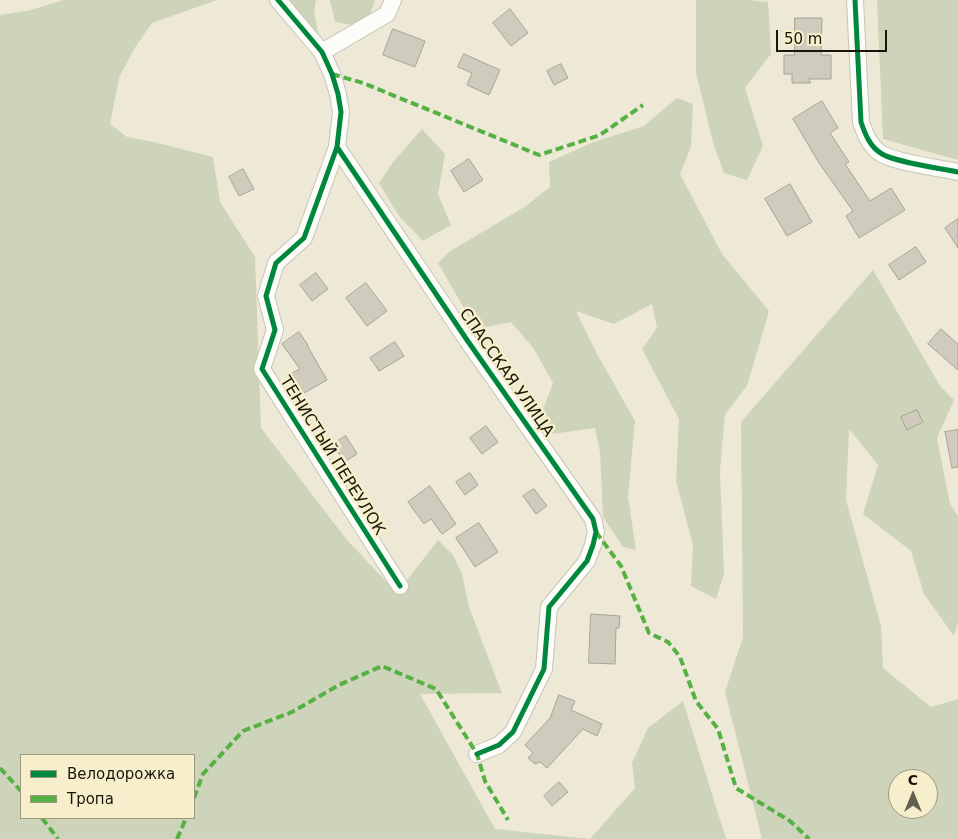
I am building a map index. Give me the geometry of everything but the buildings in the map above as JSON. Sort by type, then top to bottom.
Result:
[{"type":"street","points":[[278,0],[322,52],[338,94],[341,112],[337,147]]},
{"type":"street","points":[[322,52],[387,14],[393,0]]},
{"type":"street","points":[[855,0],[861,122],[864,134],[882,154],[896,159],[958,172]]},
{"type":"street","name":"ТЕНИСТЫЙ ПЕРЕУЛОК","points":[[337,147],[304,238],[276,263],[266,296],[275,330],[262,369],[400,586]]},
{"type":"street","name":"СПАССКАЯ УЛИЦА","points":[[337,147],[467,340],[588,511],[596,526],[593,546],[586,561],[549,607],[544,668],[513,732],[499,744],[477,754]]},
{"type":"green space","points":[[63,0],[217,0],[152,23],[134,49],[119,78],[110,124],[127,137],[213,157],[220,202],[255,257],[261,428],[347,540],[397,593],[438,540],[453,555],[462,574],[469,607],[502,693],[420,694],[495,829],[590,839],[0,839],[0,15],[31,10]]},
{"type":"green space","points":[[287,0],[316,0],[314,12],[319,36]]},
{"type":"green space","points":[[330,0],[375,0],[368,20],[353,25],[335,22]]},
{"type":"green space","points":[[696,0],[768,2],[771,54],[745,88],[763,146],[747,180],[724,173],[714,146],[696,73]]},
{"type":"green space","points":[[877,0],[958,0],[958,160],[883,139]]},
{"type":"green space","points":[[677,98],[693,104],[691,147],[680,174],[722,254],[769,311],[747,386],[725,414],[720,471],[724,574],[716,599],[691,586],[693,545],[676,481],[679,419],[642,349],[657,328],[652,304],[614,324],[576,311],[597,354],[635,421],[628,497],[636,550],[623,547],[603,517],[600,452],[595,428],[551,434],[540,417],[553,383],[534,349],[511,322],[476,329],[438,263],[449,252],[526,206],[550,187],[549,162],[591,143],[644,126]]},
{"type":"green space","points":[[422,129],[445,154],[438,194],[451,225],[423,241],[399,216],[379,183],[393,162]]},
{"type":"green space","points":[[873,270],[940,386],[954,400],[937,438],[950,504],[958,516],[958,622],[954,636],[924,594],[911,551],[863,514],[878,465],[849,429],[846,500],[881,626],[883,668],[931,707],[958,699],[958,839],[762,839],[725,692],[743,637],[741,422]]},
{"type":"green space","points":[[683,701],[726,839],[590,839],[635,788],[632,763],[648,728]]},
{"type":"marked path","points":[[332,74],[363,83],[539,155],[600,135],[643,105]]},
{"type":"marked path","points":[[596,532],[621,566],[649,633],[668,642],[680,657],[696,701],[718,729],[736,788],[790,821],[809,839]]},
{"type":"marked path","points":[[195,795],[203,774],[243,731],[292,712],[339,685],[382,666],[436,689],[477,754],[485,781],[508,820]]},
{"type":"marked path","points":[[0,768],[20,790]]},
{"type":"marked path","points":[[43,819],[58,839]]},
{"type":"marked path","points":[[177,839],[186,819]]},
{"type":"cycle path","points":[[278,0],[322,52],[332,74],[341,112],[337,147],[467,340],[593,519],[596,532],[587,561],[549,607],[544,669],[513,732],[499,745],[477,754]]},
{"type":"cycle path","points":[[855,0],[861,122],[869,140],[874,148],[889,157],[908,163],[958,172]]},
{"type":"cycle path","points":[[337,147],[304,238],[276,263],[266,296],[275,330],[262,369],[400,586]]}]
